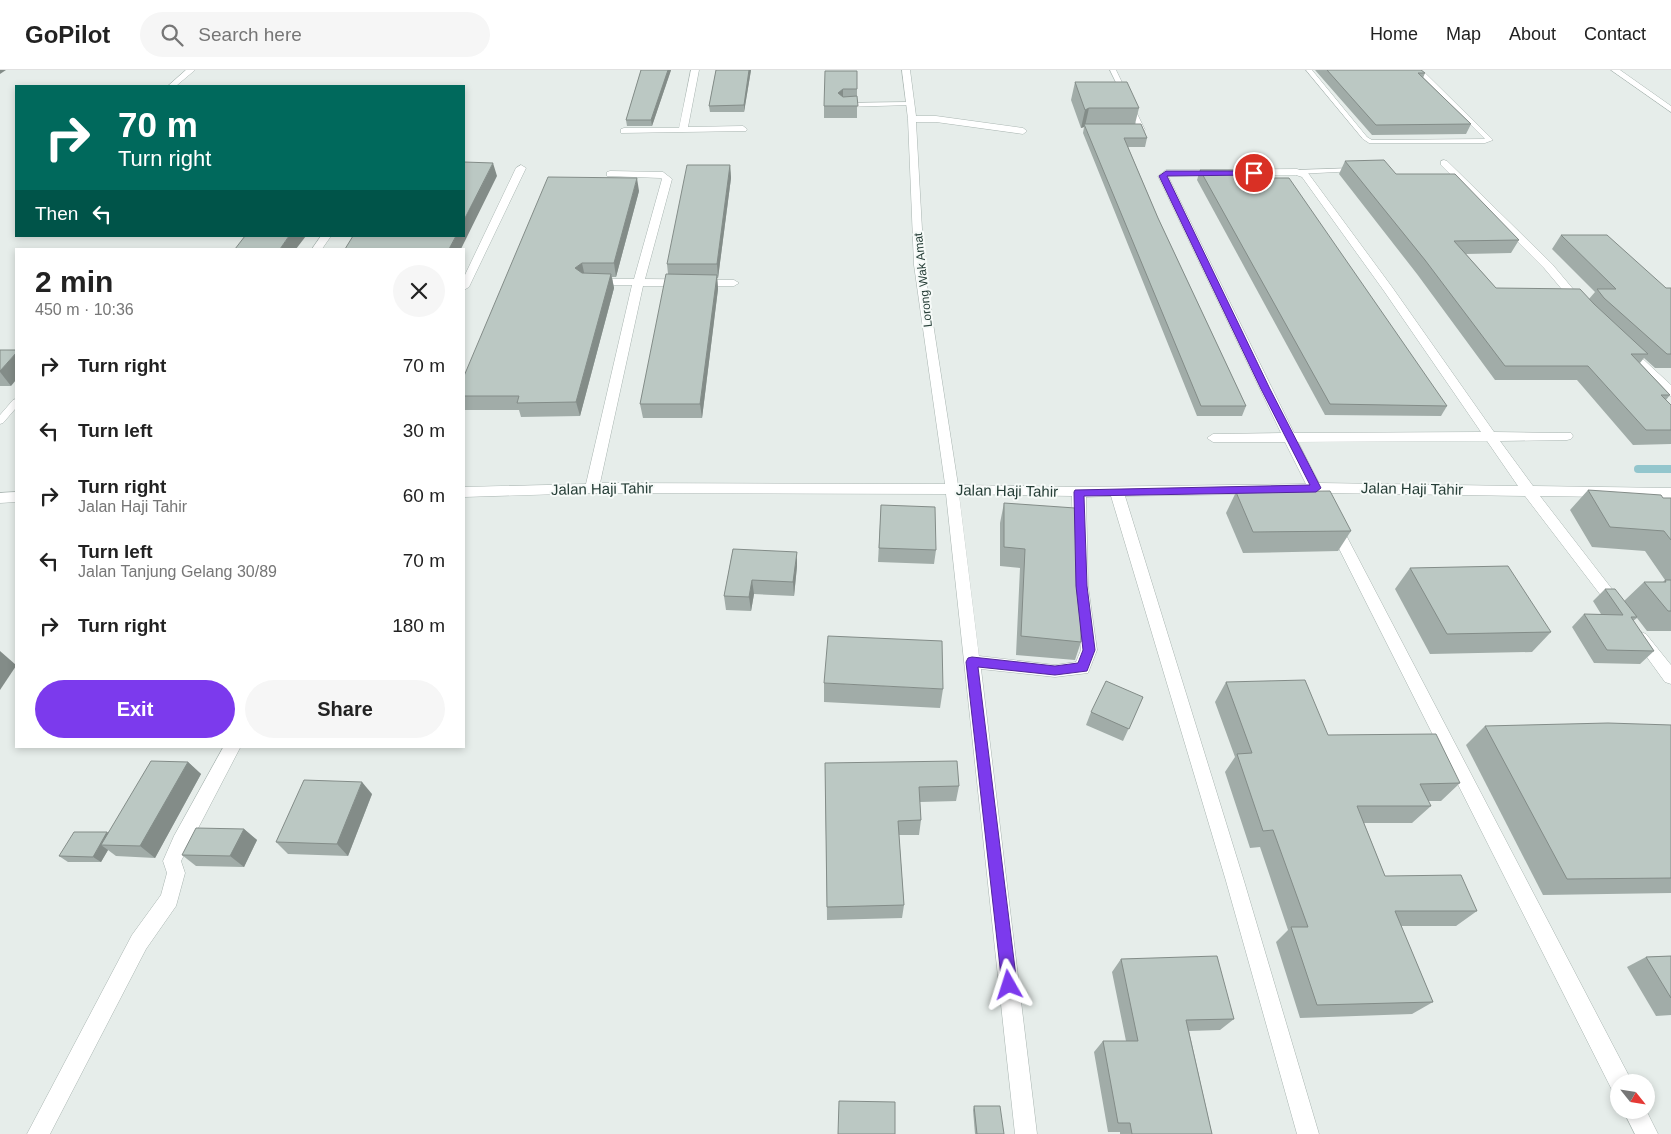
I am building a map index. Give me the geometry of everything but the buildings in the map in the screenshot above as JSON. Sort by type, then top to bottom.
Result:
[{"type":"street","points":[[173,85],[191,70]]},
{"type":"street","points":[[683,129],[695,70]]},
{"type":"street","name":"Lorong Wak Amat","points":[[906,70],[912,119],[919,265],[952,489],[1026,1134]]},
{"type":"street","points":[[1615,70],[1671,110]]},
{"type":"street","points":[[912,119],[936,119],[1022,131]]},
{"type":"street","points":[[624,131],[743,129]]},
{"type":"street","points":[[1444,163],[1548,266],[1589,316]]},
{"type":"street","points":[[465,285],[520,168]]},
{"type":"street","points":[[1616,1074],[1290,438],[1163,176],[1166,173],[1296,172],[1305,175],[1528,490],[1623,615]]},
{"type":"street","points":[[592,488],[638,284],[667,179],[663,175],[610,174]]},
{"type":"street","points":[[318,248],[325,237]]},
{"type":"street","points":[[585,282],[638,284],[734,283]]},
{"type":"street","points":[[1618,342],[1671,392]]},
{"type":"street","points":[[1213,438],[1568,436]]},
{"type":"street","name":"Jalan Haji Tahir","points":[[465,492],[592,488],[952,489],[1079,492],[1316,488],[1671,492]]},
{"type":"street","points":[[1116,490],[1235,881],[1308,1134]]},
{"type":"street","points":[[972,662],[1055,670],[1082,668],[1089,650],[1081,586],[1079,492]]},
{"type":"street","points":[[0,498],[15,497]]},
{"type":"street","points":[[1635,630],[1671,677]]},
{"type":"street","points":[[38,1134],[139,942],[170,899],[176,873],[172,861],[232,748]]},
{"type":"street","points":[[1639,1119],[1647,1134]]},
{"type":"lane","points":[[1113,70],[1142,130],[1123,130]]},
{"type":"lane","points":[[1309,70],[1365,138],[1372,142],[1490,140],[1419,70]]},
{"type":"lane","points":[[843,105],[909,104]]},
{"type":"lane","points":[[1296,172],[1363,170]]},
{"type":"lane","points":[[0,421],[15,403]]},
{"type":"waterway","points":[[1638,469],[1671,469]]},
{"type":"route","points":[[1009,985],[972,662],[1055,670],[1082,668],[1089,650],[1081,586],[1079,492],[1316,488],[1265,389],[1163,176],[1166,173],[1254,173]]}]
